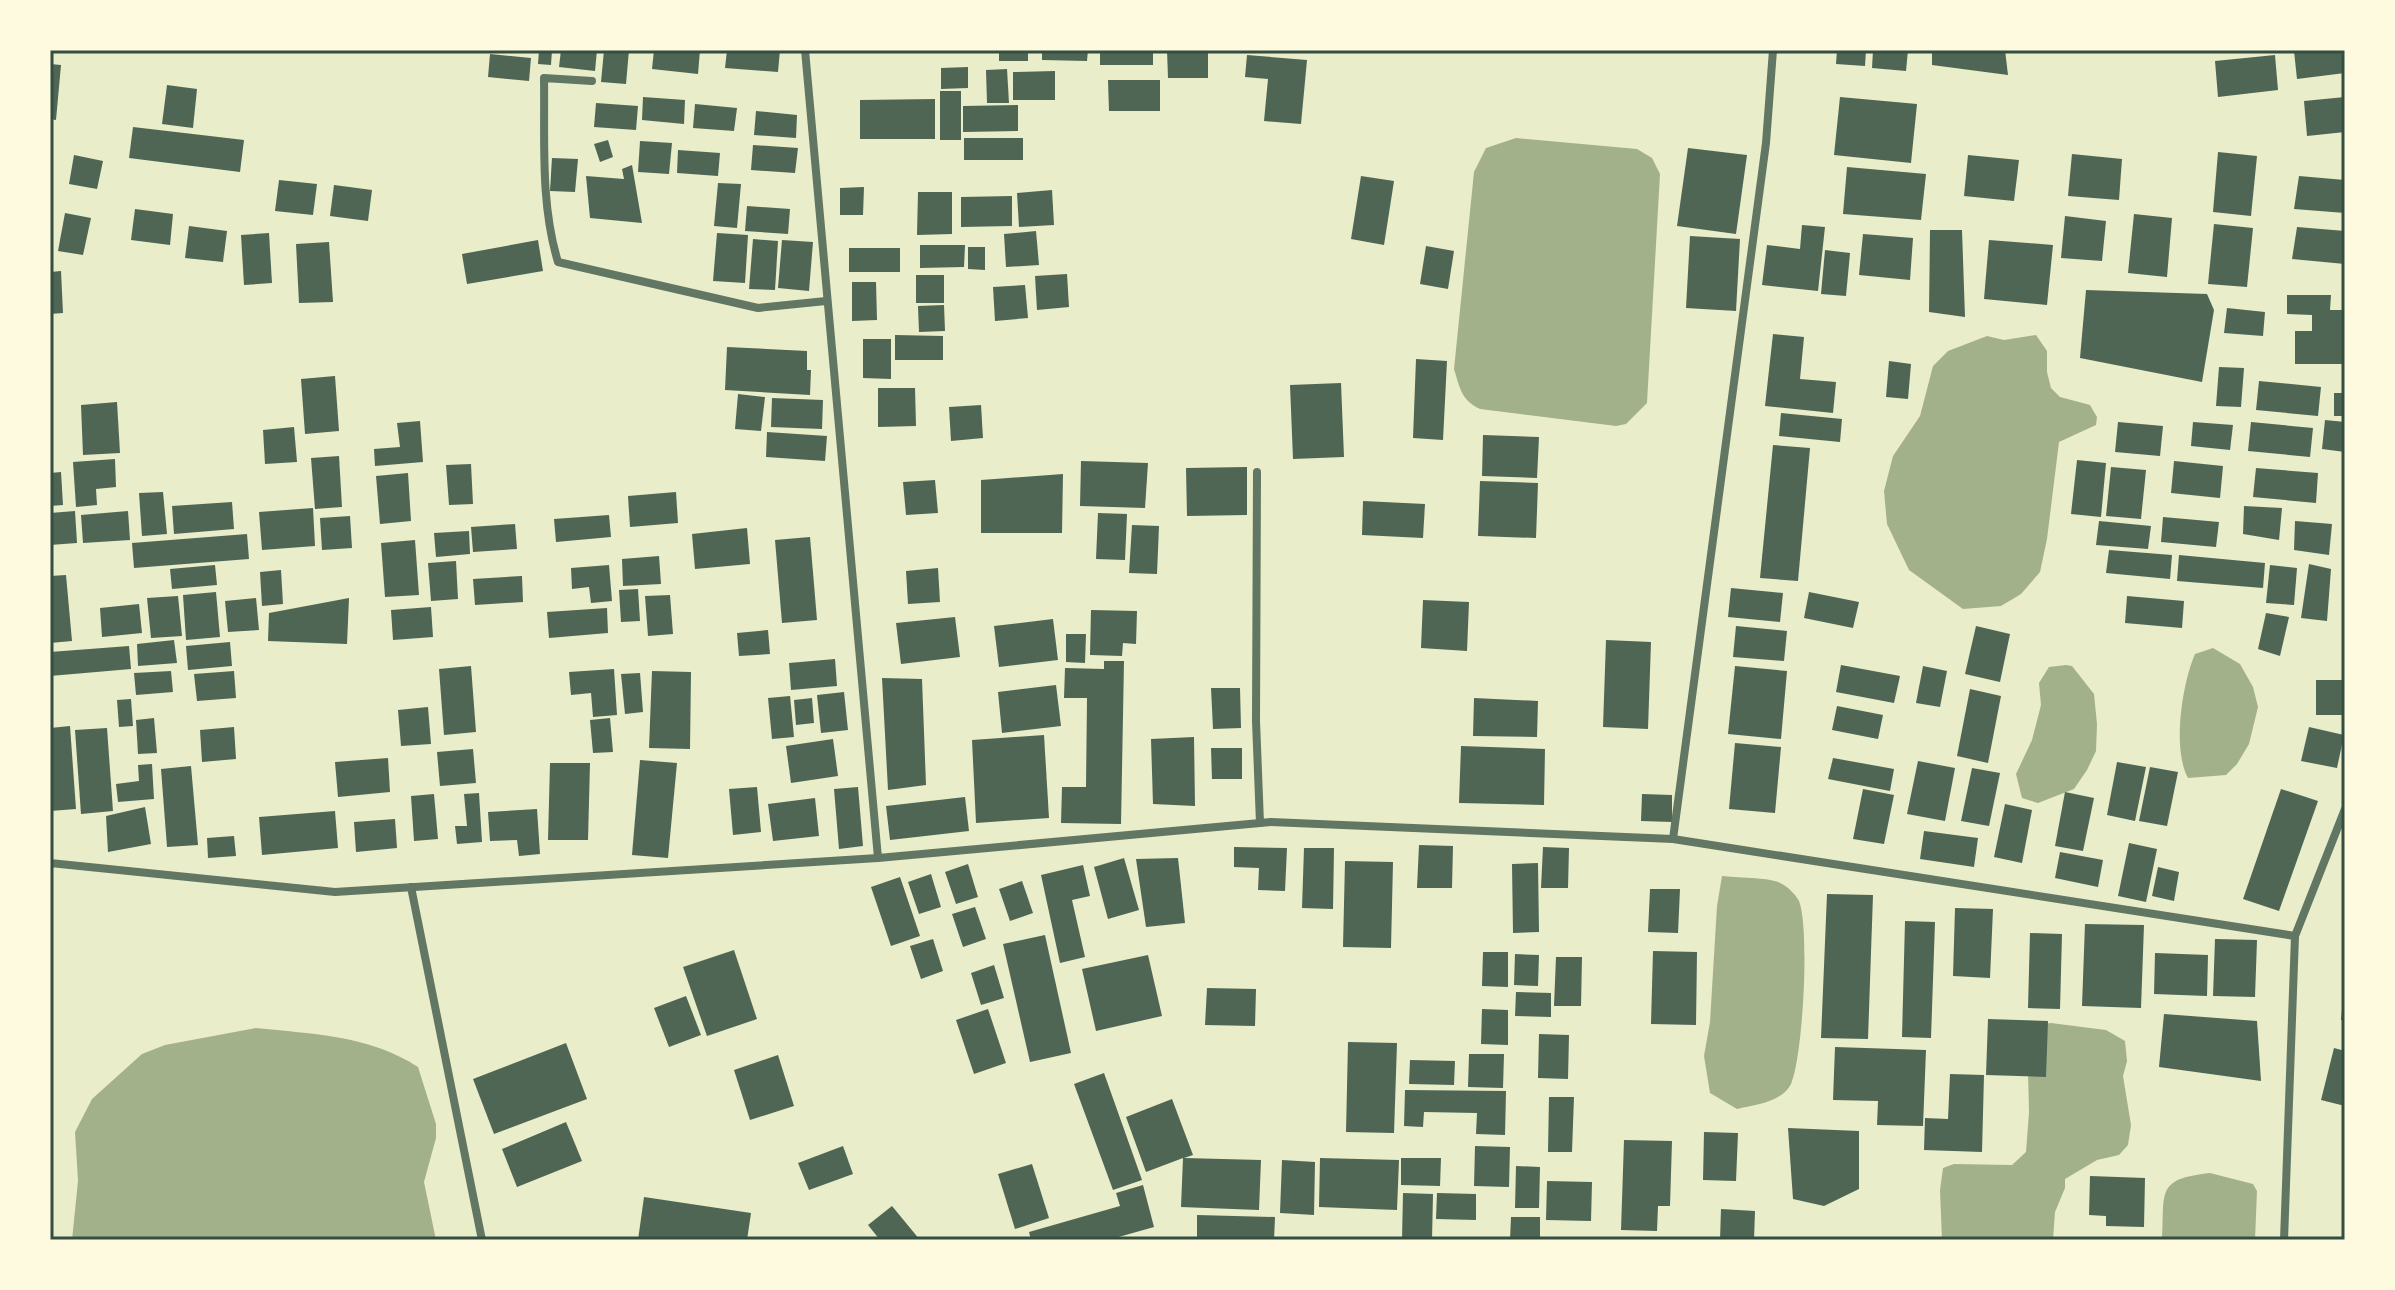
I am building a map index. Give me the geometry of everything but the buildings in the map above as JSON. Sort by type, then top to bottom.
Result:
[{"type":"street","points":[[805,50],[878,858]]},
{"type":"street","points":[[1673,839],[1766,143],[1773,50]]},
{"type":"street","points":[[592,81],[544,78],[548,219],[558,262],[758,308],[826,301]]},
{"type":"street","points":[[1257,472],[1256,721],[1260,823]]},
{"type":"street","points":[[2284,1240],[2295,936],[2345,809]]},
{"type":"street","points":[[50,863],[335,892],[878,858],[1260,823],[1673,839],[2295,936]]},
{"type":"street","points":[[411,887],[482,1240]]},
{"type":"shaded area","points":[[1516,138],[1637,149],[1652,158],[1660,174],[1647,403],[1626,424],[1616,426],[1480,409],[1469,402],[1460,388],[1454,369],[1474,172],[1486,148]]},
{"type":"shaded area","points":[[2036,335],[2047,351],[2051,388],[2060,397],[2090,405],[2097,417],[2096,425],[2059,442],[2040,572],[2021,594],[2001,606],[1963,609],[1909,570],[1887,524],[1884,491],[1893,456],[1920,416],[1933,366],[1948,351],[1987,336],[2004,340]]},
{"type":"shaded area","points":[[2213,648],[2240,664],[2253,687],[2258,707],[2249,744],[2237,764],[2226,775],[2188,778],[2183,766],[2180,734],[2186,682],[2195,654]]},
{"type":"shaded area","points":[[2072,666],[2094,694],[2096,751],[2074,789],[2038,803],[2022,798],[2016,774],[2032,740],[2041,705],[2039,683],[2049,667]]},
{"type":"shaded area","points":[[1722,876],[1770,880],[1787,887],[1799,901],[1804,937],[1802,1021],[1791,1084],[1775,1099],[1737,1109],[1710,1093],[1704,1056],[1710,1022],[1717,906]]},
{"type":"shaded area","points":[[2051,1023],[2106,1030],[2125,1041],[2127,1061],[2123,1076],[2131,1125],[2128,1145],[2119,1155],[2097,1160],[2065,1179],[2065,1188],[2055,1212],[2053,1240],[1942,1240],[1940,1190],[1943,1168],[1954,1164],[2012,1165],[2026,1152],[2028,1071],[2037,1025]]},
{"type":"shaded area","points":[[256,1028],[360,1042],[399,1056],[418,1067],[436,1124],[436,1138],[424,1182],[436,1240],[72,1240],[78,1181],[75,1132],[92,1099],[142,1054],[165,1045]]},
{"type":"shaded area","points":[[2210,1173],[2253,1184],[2257,1191],[2255,1240],[2162,1240],[2164,1199],[2171,1184]]}]
